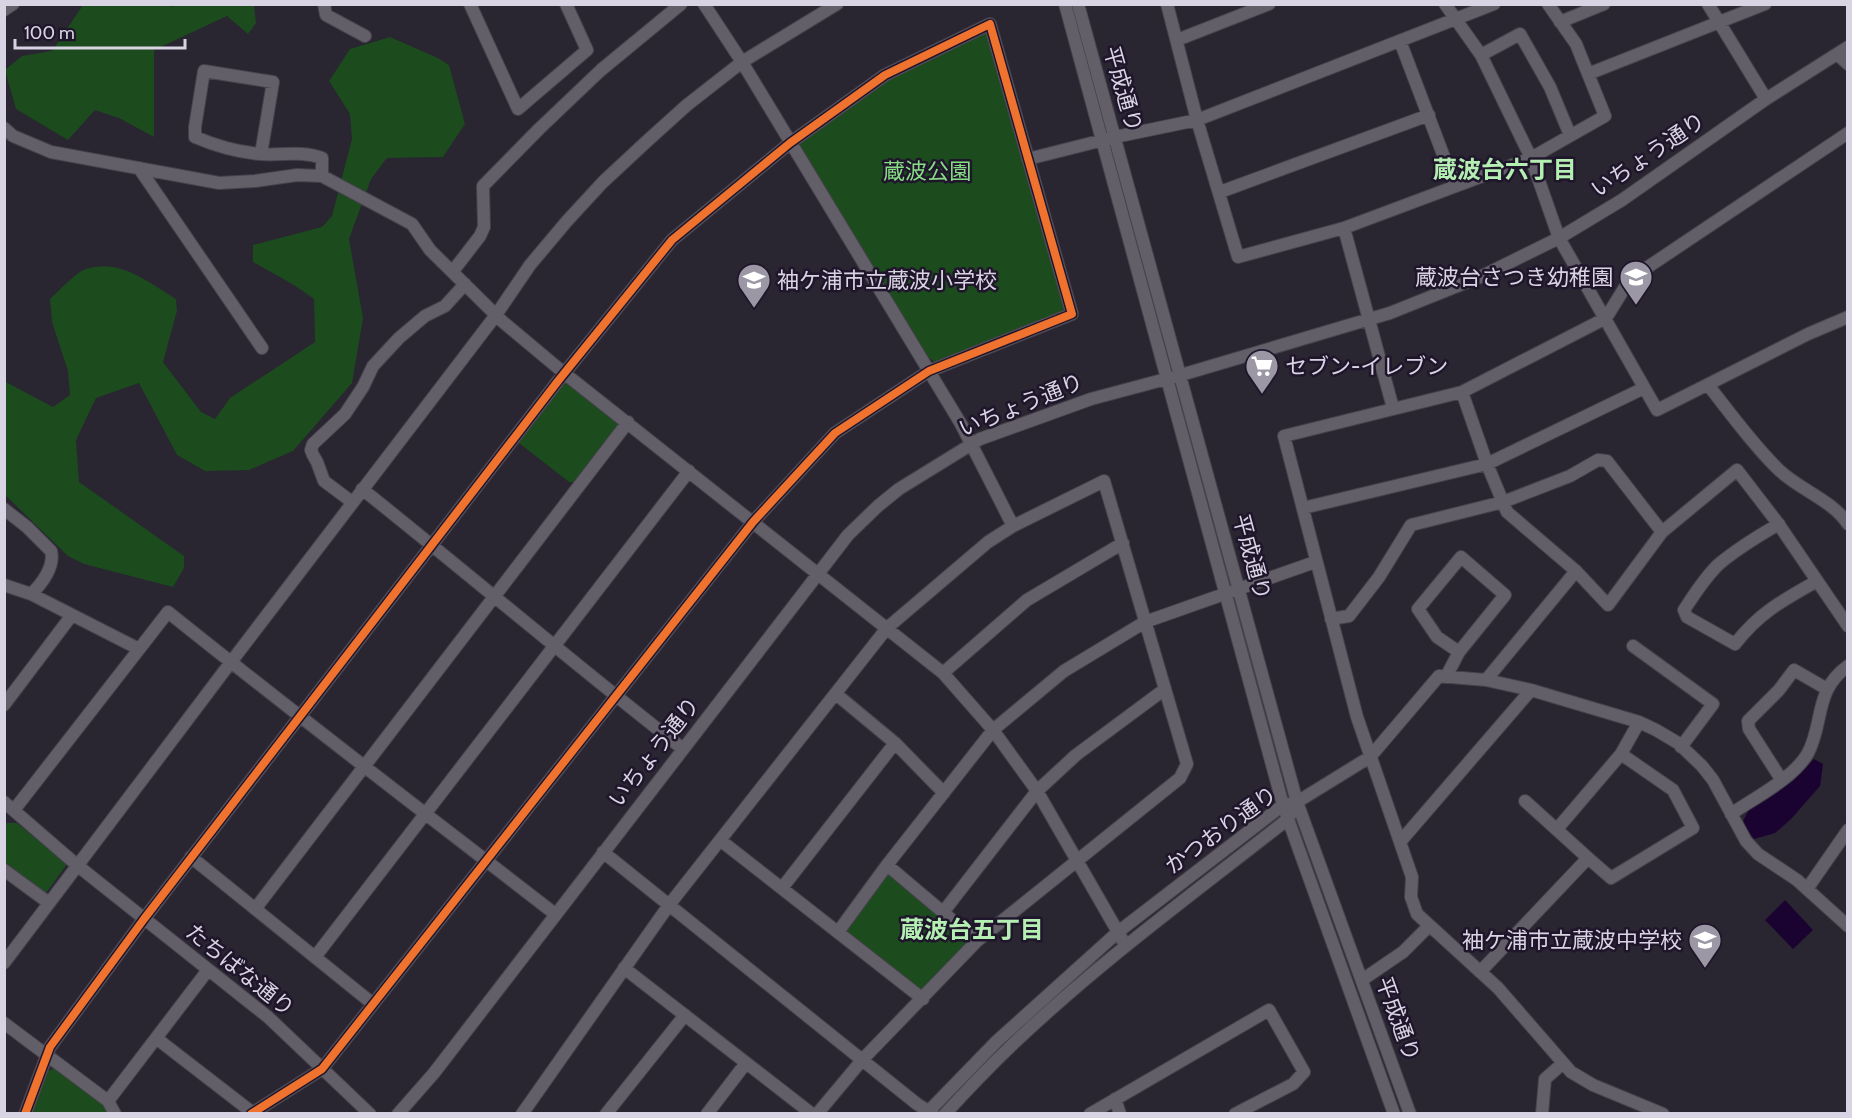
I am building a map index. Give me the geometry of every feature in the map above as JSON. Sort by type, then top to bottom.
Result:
[{"type":"street","points":[[4,10],[13,4]]},
{"type":"street","points":[[324,4],[326,15],[365,36]]},
{"type":"street","points":[[470,4],[518,109],[587,50],[566,4]]},
{"type":"street","points":[[453,271],[480,236],[484,227],[483,186],[538,129],[601,70],[681,4]]},
{"type":"street","points":[[704,4],[742,62],[929,371],[971,444],[1013,526]]},
{"type":"street","points":[[4,963],[496,315],[530,266],[603,182],[687,105],[742,62],[837,4]]},
{"type":"street","name":"平成通り","points":[[1065,4],[1181,375],[1298,802],[1410,1113]]},
{"type":"street","name":"平成通り","points":[[1078,4],[1168,378],[1283,805],[1394,1113]]},
{"type":"street","points":[[1167,4],[1197,120],[1238,257],[1344,228],[1531,158],[1605,116],[1576,44],[1548,4]]},
{"type":"street","points":[[1177,40],[1269,4]]},
{"type":"street","points":[[1445,4],[1481,55],[1531,158],[1559,238],[1657,410],[1808,334],[1848,317]]},
{"type":"street","points":[[1029,159],[1197,120],[1494,4]]},
{"type":"street","points":[[1560,22],[1604,4]]},
{"type":"street","points":[[1708,4],[1766,99]]},
{"type":"street","points":[[1588,74],[1765,4]]},
{"type":"street","points":[[25,1113],[46,1054],[144,919],[431,544],[564,373],[672,240],[790,143],[885,75],[990,24],[1072,314],[929,371],[835,433],[753,522],[322,1069],[252,1113],[156,1038]]},
{"type":"street","points":[[1481,55],[1520,34],[1550,87],[1570,135]]},
{"type":"street","points":[[1401,41],[1455,186]]},
{"type":"street","name":"いちょう通り","points":[[398,1113],[434,1073],[848,535],[899,489],[971,444],[1017,425],[1091,399],[1181,375],[1390,313],[1480,277],[1559,238],[1622,200],[1766,99],[1848,46]]},
{"type":"street","points":[[1837,54],[1848,64]]},
{"type":"street","points":[[261,154],[273,82],[204,71],[195,138],[221,148],[261,154],[309,153],[322,158],[322,176]]},
{"type":"street","points":[[1220,192],[1429,115]]},
{"type":"street","points":[[4,128],[13,136],[51,152],[219,183],[297,175],[322,176],[412,224],[430,250],[496,315],[564,373],[944,673],[993,730],[1037,791],[1126,946]]},
{"type":"street","points":[[1662,1113],[1632,1108],[1571,1072],[1498,988],[1418,914],[1412,897],[1412,877],[1357,717],[1284,436],[1462,392],[1606,318],[1630,279],[1848,133]]},
{"type":"street","points":[[139,168],[262,348]]},
{"type":"street","points":[[1344,228],[1393,408]]},
{"type":"street","points":[[352,502],[324,481],[318,462],[313,455],[313,444],[345,414],[363,387],[373,366],[399,338],[425,315],[445,306],[465,284]]},
{"type":"street","points":[[1708,385],[1760,451],[1781,472],[1846,517]]},
{"type":"street","points":[[1304,508],[1487,464],[1644,388]]},
{"type":"street","points":[[1462,392],[1487,464],[1513,519],[1576,571],[1608,605],[1662,532],[1737,470],[1779,524],[1848,626]]},
{"type":"street","points":[[255,909],[628,422]]},
{"type":"street","points":[[1331,619],[1349,616],[1379,577],[1411,525],[1503,502],[1570,476],[1598,460],[1607,461],[1662,532]]},
{"type":"street","points":[[315,957],[689,471]]},
{"type":"street","points":[[522,1113],[669,905],[886,628],[988,542],[1013,526],[1104,481],[1124,543],[1186,764],[1185,771],[1180,778],[977,941],[864,1059],[817,1113]]},
{"type":"street","points":[[362,489],[683,748]]},
{"type":"street","points":[[4,509],[27,527],[51,551],[52,557],[48,571],[41,585],[31,594]]},
{"type":"street","points":[[1779,524],[1718,565],[1684,610],[1687,617],[1735,644],[1775,604],[1817,581]]},
{"type":"street","points":[[944,673],[1027,600],[1124,543]]},
{"type":"street","points":[[1446,677],[1459,652],[1505,595],[1461,557],[1418,609],[1437,637],[1459,652]]},
{"type":"street","points":[[838,932],[887,865],[993,730],[1064,671],[1145,622],[1315,562]]},
{"type":"street","points":[[1486,680],[1576,571]]},
{"type":"street","points":[[4,585],[31,594],[139,649]]},
{"type":"street","points":[[8,807],[168,612],[364,768],[426,813],[555,914]]},
{"type":"street","points":[[4,705],[72,615]]},
{"type":"street","points":[[1633,646],[1713,704],[1681,747]]},
{"type":"street","points":[[1731,814],[1793,771],[1807,755],[1827,689],[1848,666]]},
{"type":"street","points":[[1782,779],[1749,729],[1748,721],[1779,690],[1794,670],[1827,689]]},
{"type":"street","points":[[1298,802],[1370,757],[1439,676],[1486,680],[1531,690],[1639,722],[1656,730],[1681,747],[1702,766],[1713,780],[1746,841],[1758,854],[1807,889],[1848,926]]},
{"type":"street","points":[[944,911],[1037,791],[1076,755],[1165,689]]},
{"type":"street","points":[[1400,842],[1531,690]]},
{"type":"street","points":[[836,694],[895,743],[944,794]]},
{"type":"street","points":[[1557,829],[1621,754],[1639,722]]},
{"type":"street","points":[[782,888],[895,743]]},
{"type":"street","points":[[1526,801],[1611,878],[1693,828],[1673,790],[1621,754]]},
{"type":"street","name":"かつおり通り","points":[[929,1113],[997,1041],[1118,932],[1283,805],[1298,802]]},
{"type":"street","name":"かつおり通り","points":[[945,1113],[1012,1045],[1126,946],[1288,819],[1298,802]]},
{"type":"street","name":"たちばな通り","points":[[8,807],[78,866],[268,1017],[370,1113]]},
{"type":"street","points":[[1807,889],[1848,830]]},
{"type":"street","points":[[720,840],[923,999]]},
{"type":"street","points":[[603,852],[929,1113]]},
{"type":"street","points":[[191,857],[373,1004]]},
{"type":"street","points":[[1480,972],[1588,858]]},
{"type":"street","points":[[887,865],[977,941]]},
{"type":"street","points":[[4,870],[49,903]]},
{"type":"street","points":[[1362,980],[1403,952],[1429,926]]},
{"type":"street","points":[[624,969],[812,1113]]},
{"type":"street","points":[[108,1101],[208,970]]},
{"type":"street","points":[[1090,1113],[1269,1010],[1304,1072],[1293,1084],[1235,1113]]},
{"type":"street","points":[[606,1113],[685,1016]]},
{"type":"street","points":[[4,1023],[108,1101],[115,1113]]},
{"type":"street","points":[[707,1113],[746,1063]]},
{"type":"street","points":[[1542,1113],[1545,1079],[1562,1064]]},
{"type":"street","points":[[1114,1100],[1120,1113]]},
{"type":"green space","points":[[176,4],[254,5],[256,23],[248,34],[227,16],[154,50],[154,137],[119,118],[95,110],[68,140],[16,109],[5,70],[22,56],[52,51],[83,5],[167,5],[172,7]]},
{"type":"green space","name":"蔵波公園","points":[[990,24],[1072,314],[937,364],[927,356],[790,143],[885,75]]},
{"type":"green space","points":[[390,37],[449,65],[465,124],[443,157],[387,158],[371,179],[349,239],[363,318],[352,383],[293,451],[249,470],[205,471],[177,455],[139,383],[96,398],[76,440],[79,482],[184,556],[184,568],[173,587],[84,564],[68,556],[5,495],[4,381],[53,407],[70,395],[68,371],[52,322],[50,299],[77,274],[98,266],[122,269],[144,279],[176,299],[177,311],[163,362],[201,412],[215,419],[230,398],[315,342],[314,299],[253,262],[253,245],[322,227],[332,216],[352,139],[350,114],[329,81],[350,49]]},
{"type":"green space","points":[[567,384],[617,421],[619,427],[577,482],[569,482],[519,443],[518,437],[557,385]]},
{"type":"green space","points":[[7,823],[17,823],[67,864],[44,896],[5,867],[4,826]]},
{"type":"green space","points":[[887,865],[977,941],[923,999],[838,932]]},
{"type":"green space","points":[[56,1067],[103,1103],[108,1113],[29,1114],[44,1073]]},
{"type":"shaded area","points":[[1814,759],[1823,764],[1820,786],[1791,819],[1775,833],[1754,839],[1742,823],[1750,808],[1793,781]]},
{"type":"shaded area","points":[[1785,900],[1813,930],[1793,949],[1765,920]]},
{"type":"cycle path","points":[[25,1114],[50,1047],[144,919],[558,381],[672,240],[790,143],[885,75],[990,24],[1072,314],[929,371],[835,433],[753,522],[322,1069],[251,1114]]},
{"type":"place","name":"蔵波台さつき幼稚園","points":[[1636,306]]},
{"type":"place","name":"袖ケ浦市立蔵波小学校","points":[[754,309]]},
{"type":"place","name":"セブン-イレブン","points":[[1262,395]]},
{"type":"place","name":"袖ケ浦市立蔵波中学校","points":[[1705,969]]},
{"type":"district","name":"蔵波台六丁目","points":[[1505,169]]},
{"type":"district","name":"蔵波台五丁目","points":[[972,929]]}]
